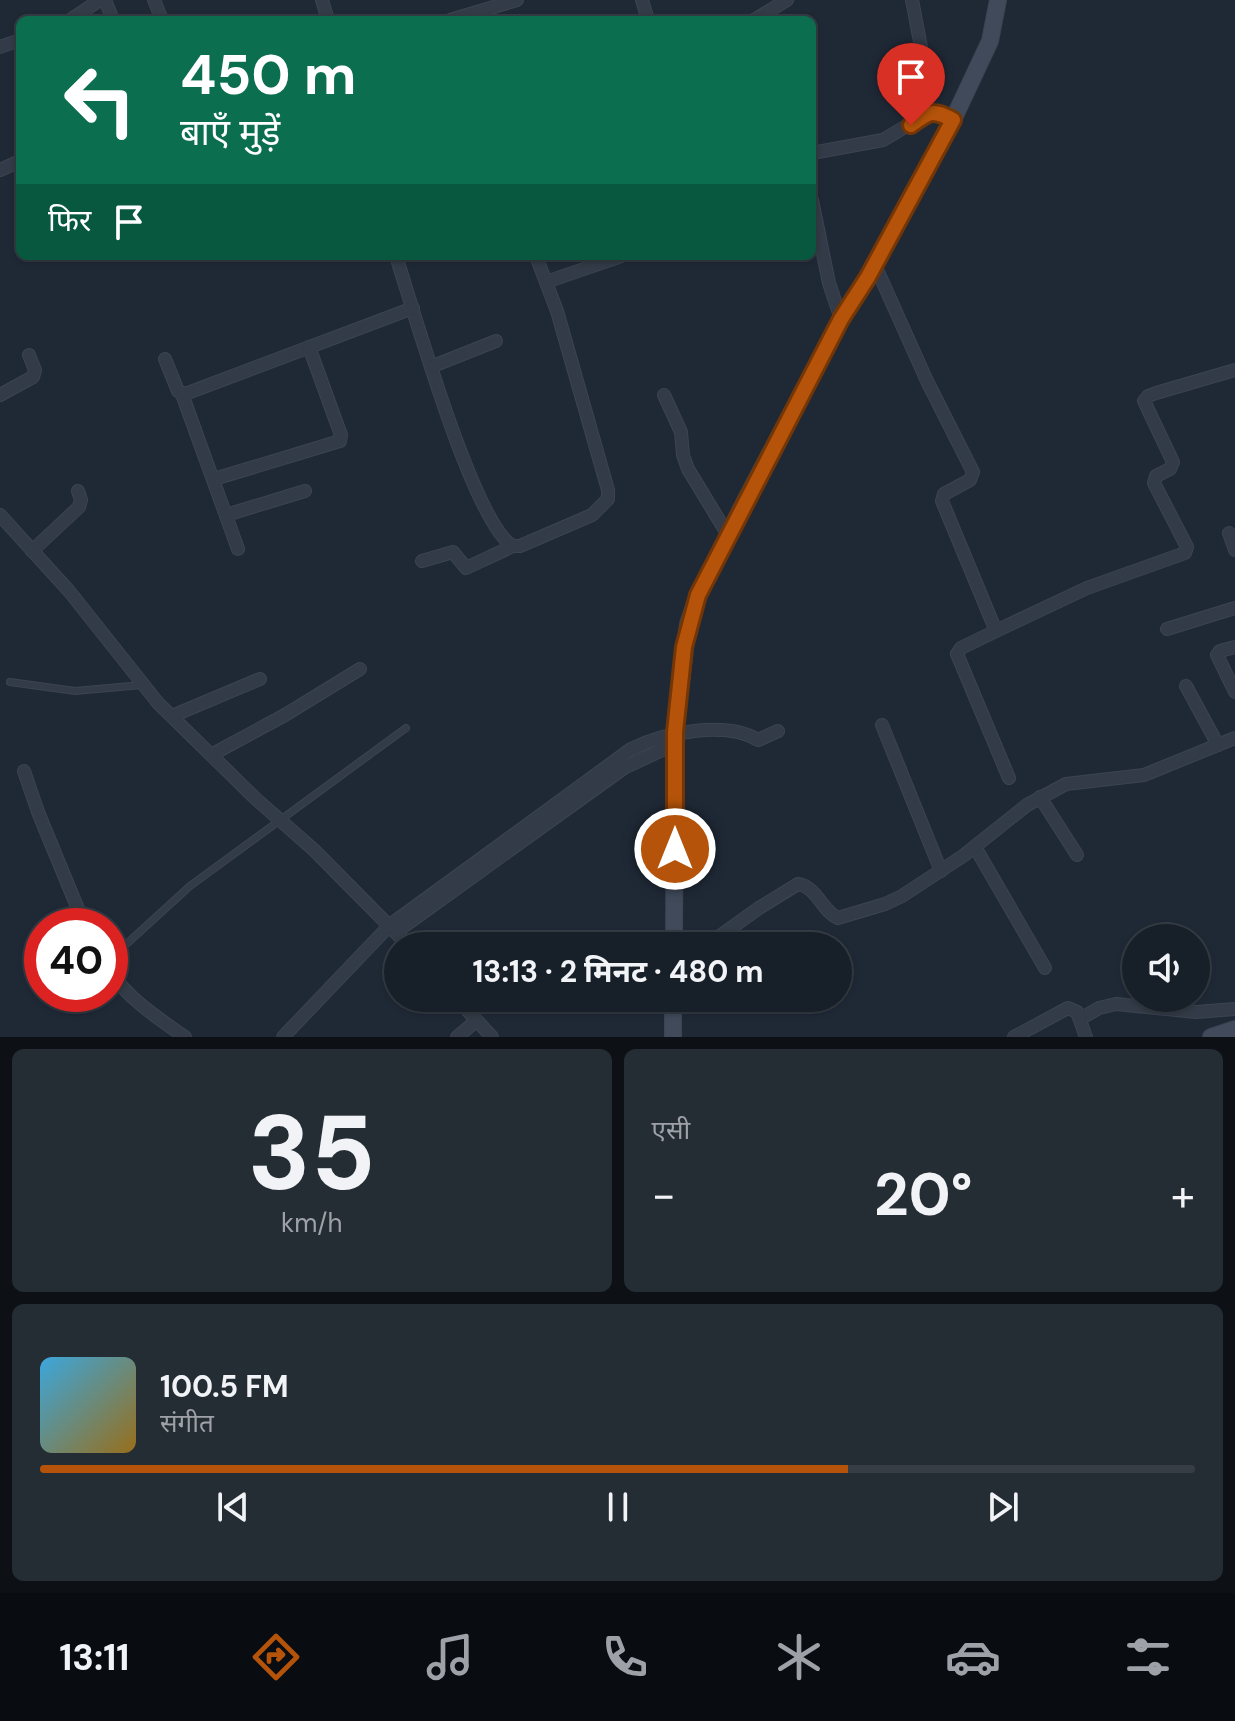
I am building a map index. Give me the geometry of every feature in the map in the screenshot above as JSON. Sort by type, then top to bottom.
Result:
[{"type":"street","points":[[76,16],[102,0]]},
{"type":"street","points":[[460,16],[497,2],[517,0]]},
{"type":"street","points":[[761,16],[787,0]]},
{"type":"street","points":[[912,0],[926,73]]},
{"type":"street","points":[[674,932],[675,738],[688,624],[698,595],[841,319],[875,265],[953,120],[990,41],[998,0]]},
{"type":"street","points":[[816,152],[883,140],[930,112],[953,120]]},
{"type":"street","points":[[816,220],[829,283],[841,319]]},
{"type":"street","points":[[397,260],[476,495],[502,536],[513,546]]},
{"type":"street","points":[[422,561],[453,552],[466,568],[592,515],[608,499],[603,473],[538,260]]},
{"type":"street","points":[[546,282],[610,260]]},
{"type":"street","points":[[875,265],[927,381],[973,472],[970,480],[948,491],[942,501],[996,631]]},
{"type":"street","points":[[182,394],[413,308]]},
{"type":"street","points":[[433,366],[496,341]]},
{"type":"street","points":[[214,479],[340,441],[341,435],[309,347]]},
{"type":"street","points":[[0,395],[33,377],[35,370],[29,355]]},
{"type":"street","points":[[165,359],[182,394],[238,549]]},
{"type":"street","points":[[1009,778],[957,654],[965,645],[1087,588],[1185,553],[1187,547],[1154,483],[1156,476],[1170,469],[1173,462],[1144,401],[1156,393],[1235,370]]},
{"type":"street","points":[[664,395],[681,432],[688,469],[728,535]]},
{"type":"street","points":[[32,551],[79,507],[81,500],[78,491]]},
{"type":"street","points":[[226,515],[305,491]]},
{"type":"street","points":[[0,515],[69,591],[142,685],[396,932]]},
{"type":"street","points":[[1229,533],[1235,550]]},
{"type":"street","points":[[1167,629],[1235,608]]},
{"type":"street","points":[[1235,647],[1220,651],[1217,655],[1235,692]]},
{"type":"street","points":[[211,755],[360,669]]},
{"type":"street","points":[[172,716],[260,679]]},
{"type":"street","points":[[1186,686],[1218,745]]},
{"type":"street","points":[[882,725],[941,871]]},
{"type":"street","points":[[283,1037],[393,929],[530,829],[631,749],[675,738],[742,731],[758,740],[778,731]]},
{"type":"street","points":[[727,931],[798,884],[809,887],[831,915],[838,918],[885,904],[941,871],[1040,797],[1080,780],[1144,775],[1235,738]]},
{"type":"street","points":[[24,771],[78,908]]},
{"type":"street","points":[[1040,797],[1077,855]]},
{"type":"street","points":[[975,847],[1045,968]]},
{"type":"street","points":[[128,992],[185,1037]]},
{"type":"street","points":[[1080,1019],[1099,1008],[1116,1004],[1196,1012],[1235,1009]]},
{"type":"street","points":[[1014,1037],[1068,1008],[1077,1012],[1086,1037]]},
{"type":"street","points":[[468,1012],[492,1037]]},
{"type":"street","points":[[673,1012],[673,1037]]},
{"type":"street","points":[[457,1037],[476,1021]]},
{"type":"street","points":[[1211,1037],[1235,1029]]},
{"type":"lane","points":[[10,682],[75,691],[142,685]]},
{"type":"lane","points":[[128,943],[190,886],[406,728]]},
{"type":"route","points":[[675,849],[675,732],[688,624],[698,595],[746,499],[841,319],[868,277],[953,120],[930,112],[911,125]]}]
